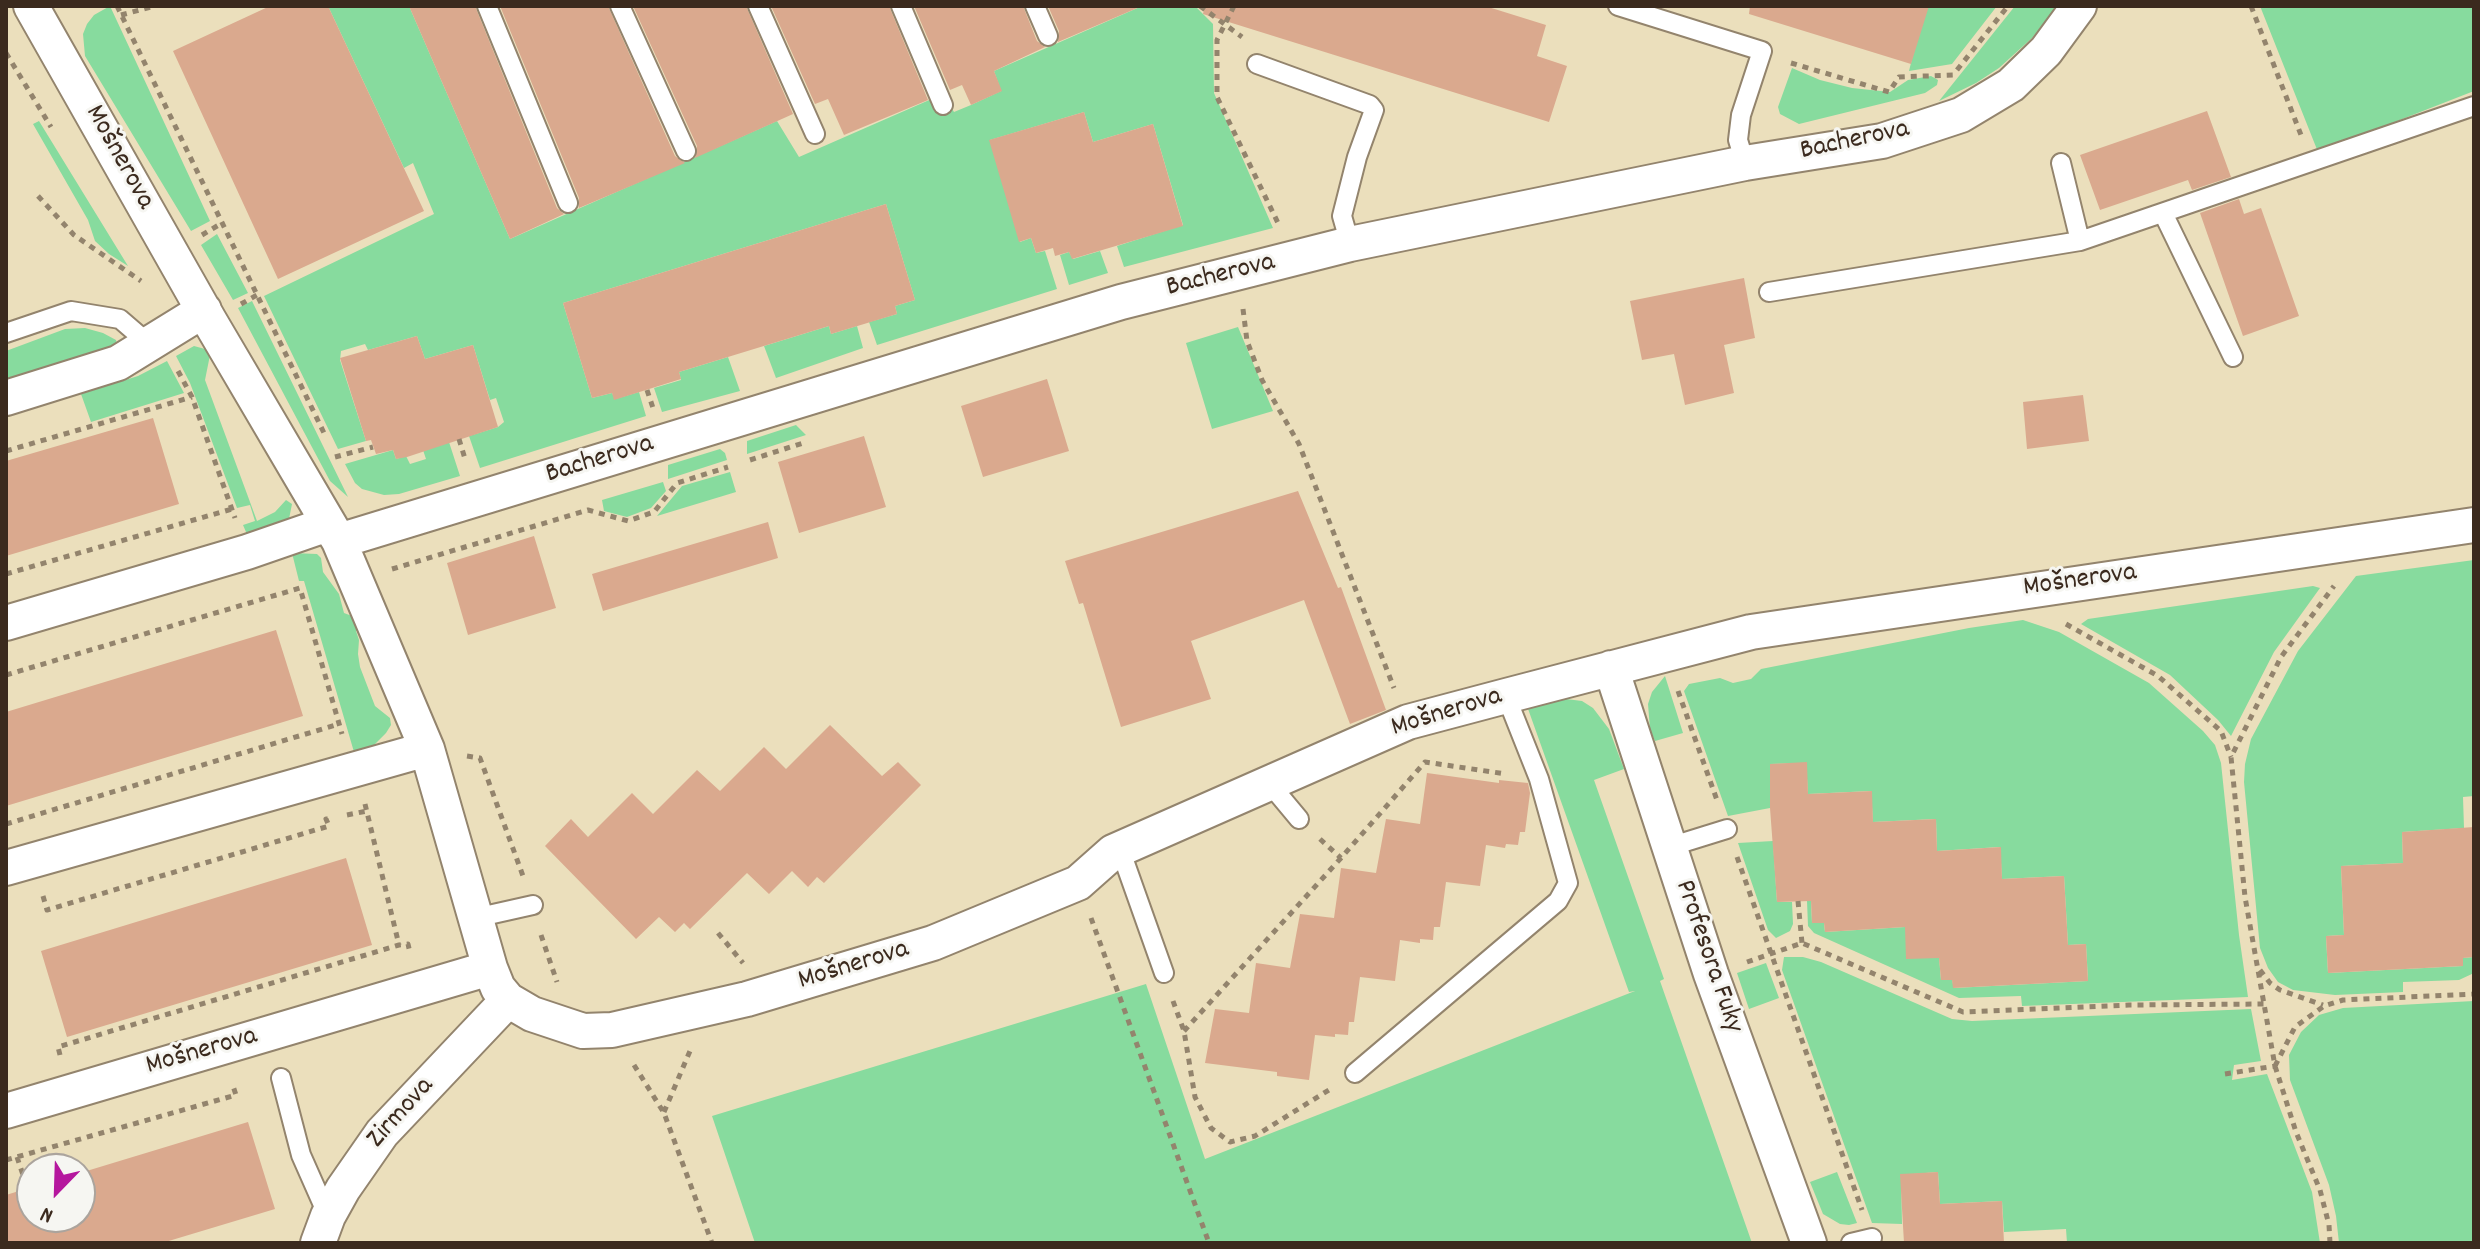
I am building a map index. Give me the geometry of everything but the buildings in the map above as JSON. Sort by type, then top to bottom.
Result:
[{"type":"street","name":"Mošnerova","points":[[31,6],[220,308],[334,532],[427,749],[498,988],[508,1000],[532,1014],[583,1031],[612,1030],[761,995],[933,943],[1078,883],[1120,849],[1408,722],[1751,632],[2474,525]]},
{"type":"street","name":"Bacherova","points":[[334,532],[1121,302],[1350,244],[1745,163],[1882,141],[1961,115],[2011,85],[2046,51],[2079,6]]},
{"type":"street","points":[[6,398],[160,352],[220,308]]},
{"type":"street","points":[[6,623],[247,552],[334,532]]},
{"type":"street","name":"Profesora Fuky","points":[[1611,668],[1711,974],[1809,1243]]},
{"type":"street","points":[[6,868],[427,749]]},
{"type":"street","name":"Mošnerova","points":[[6,1111],[490,968]]},
{"type":"street","name":"Zirmova","points":[[323,1229],[355,1169],[382,1133],[508,1000]]},
{"type":"lane","points":[[487,6],[568,203]]},
{"type":"lane","points":[[620,6],[686,151]]},
{"type":"lane","points":[[758,6],[815,134]]},
{"type":"lane","points":[[901,6],[943,105]]},
{"type":"lane","points":[[1035,6],[1048,36]]},
{"type":"lane","points":[[1618,6],[1762,51],[1741,115],[1738,140],[1745,163]]},
{"type":"lane","points":[[1257,64],[1370,105],[1374,110],[1357,157],[1342,216],[1350,244]]},
{"type":"lane","points":[[1769,292],[2080,241],[2474,106]]},
{"type":"lane","points":[[2061,163],[2080,241]]},
{"type":"lane","points":[[2163,213],[2233,357]]},
{"type":"lane","points":[[6,333],[71,311],[120,319],[160,352]]},
{"type":"lane","points":[[1355,1073],[1558,901],[1568,883],[1539,779],[1506,696]]},
{"type":"lane","points":[[1269,783],[1299,819]]},
{"type":"lane","points":[[1669,847],[1727,829]]},
{"type":"lane","points":[[1120,849],[1164,973]]},
{"type":"lane","points":[[475,918],[533,905]]},
{"type":"lane","points":[[281,1078],[323,1229]]},
{"type":"lane","points":[[1851,1243],[1872,1238]]},
{"type":"path","points":[[117,6],[341,468]]},
{"type":"path","points":[[121,15],[155,6]]},
{"type":"path","points":[[1200,6],[1224,25]]},
{"type":"path","points":[[1234,6],[1217,40],[1217,97],[1282,231]]},
{"type":"path","points":[[1786,62],[1889,92],[1899,77],[1954,75],[2008,6]]},
{"type":"path","points":[[2251,6],[2311,162]]},
{"type":"path","points":[[38,196],[74,235],[149,287]]},
{"type":"path","points":[[196,239],[222,223]]},
{"type":"path","points":[[220,308],[257,295]]},
{"type":"path","points":[[1243,301],[1247,341],[1262,380],[1299,444],[1408,722]]},
{"type":"path","points":[[6,574],[232,509],[192,397],[160,352]]},
{"type":"path","points":[[6,451],[192,397]]},
{"type":"path","points":[[335,457],[373,447]]},
{"type":"path","points":[[356,580],[588,510],[628,521],[654,512],[677,483],[728,467]]},
{"type":"path","points":[[2231,757],[2281,657],[2342,574]]},
{"type":"path","points":[[6,675],[300,588],[339,724],[6,824]]},
{"type":"path","points":[[2060,621],[2158,676],[2221,731],[2231,757],[2245,897],[2275,1066],[2292,1120],[2320,1190],[2330,1243]]},
{"type":"path","points":[[1676,685],[1872,1238]]},
{"type":"path","points":[[427,749],[480,758],[533,905],[550,966],[559,985],[565,990]]},
{"type":"path","points":[[1355,1073],[1255,1136],[1230,1142],[1211,1128],[1195,1097],[1184,1031],[1425,762],[1539,779]]},
{"type":"path","points":[[47,910],[329,826],[326,819],[367,811],[399,945],[58,1047]]},
{"type":"path","points":[[1078,883],[1209,1243]]},
{"type":"path","points":[[1798,901],[1802,943]]},
{"type":"path","points":[[718,933],[741,959],[727,965]]},
{"type":"path","points":[[1711,974],[1802,943],[1963,1012],[2129,1005],[2264,1004]]},
{"type":"path","points":[[2258,968],[2280,990],[2324,1006]]},
{"type":"path","points":[[2275,1066],[2295,1027],[2324,1006],[2343,1000],[2474,994]]},
{"type":"path","points":[[664,1113],[711,1007]]},
{"type":"path","points":[[612,1030],[664,1113],[712,1243]]},
{"type":"path","points":[[31,1153],[236,1095],[223,1047]]},
{"type":"path","points":[[2225,1074],[2275,1066]]},
{"type":"green space","points":[[110,6],[210,221],[191,231],[85,56],[83,34],[87,24],[94,15]]},
{"type":"green space","points":[[328,6],[409,6],[510,239],[777,121],[799,157],[943,94],[954,112],[971,105],[1001,91],[994,71],[1142,6],[1195,6],[1213,24],[1214,93],[1273,228],[1124,267],[1117,246],[1183,225],[1153,124],[1093,142],[1084,112],[990,140],[1020,242],[1031,238],[1036,253],[1045,251],[1057,289],[877,345],[869,322],[897,314],[895,306],[915,300],[886,204],[563,303],[592,398],[612,393],[615,399],[639,392],[646,416],[480,468],[469,436],[498,427],[504,422],[496,398],[490,400],[473,345],[425,359],[417,336],[368,350],[365,344],[341,351],[340,360],[366,441],[338,449],[264,296],[434,214],[413,163],[404,168]]},
{"type":"green space","points":[[1925,6],[1997,6],[1952,64],[1909,71]]},
{"type":"green space","points":[[2015,6],[2057,6],[2032,38],[1999,68],[1939,101]]},
{"type":"green space","points":[[2260,6],[2474,6],[2474,91],[2318,152]]},
{"type":"green space","points":[[1792,68],[1820,80],[1852,88],[1890,92],[1908,80],[1931,76],[1938,80],[1937,85],[1925,93],[1799,124],[1780,114],[1778,107]]},
{"type":"green space","points":[[39,121],[128,266],[95,241],[88,220],[33,124]]},
{"type":"green space","points":[[217,234],[248,293],[233,300],[201,245]]},
{"type":"green space","points":[[1100,251],[1108,273],[1069,285],[1060,255],[1069,252],[1073,259]]},
{"type":"green space","points":[[252,301],[348,497],[330,481],[238,308]]},
{"type":"green space","points":[[829,326],[831,334],[857,326],[863,348],[776,378],[764,346]]},
{"type":"green space","points":[[1238,327],[1273,411],[1212,429],[1186,343]]},
{"type":"green space","points":[[85,328],[103,333],[116,340],[117,345],[110,353],[6,384],[6,351],[65,329]]},
{"type":"green space","points":[[194,346],[205,349],[210,355],[205,380],[257,521],[275,512],[286,500],[292,504],[289,519],[249,539],[243,525],[255,521],[250,505],[237,508],[190,383],[176,356]]},
{"type":"green space","points":[[728,357],[740,391],[662,412],[654,388],[681,380],[679,372]]},
{"type":"green space","points":[[167,361],[184,393],[91,422],[81,394],[138,376]]},
{"type":"green space","points":[[796,425],[806,435],[747,454],[747,441]]},
{"type":"green space","points":[[449,442],[460,476],[399,494],[384,495],[362,489],[355,483],[345,464],[393,450],[396,459],[406,456],[410,464],[426,459],[423,450]]},
{"type":"green space","points":[[720,449],[727,460],[668,479],[668,465]]},
{"type":"green space","points":[[730,472],[736,492],[657,516],[682,486]]},
{"type":"green space","points":[[663,482],[666,491],[651,508],[627,517],[604,511],[602,500]]},
{"type":"green space","points":[[292,553],[317,554],[321,558],[323,572],[339,594],[344,613],[352,616],[359,629],[356,631],[360,667],[375,706],[390,718],[391,725],[373,746],[354,752],[304,581],[299,581]]},
{"type":"green space","points":[[2474,560],[2474,796],[2463,797],[2464,828],[2402,832],[2403,863],[2341,866],[2344,935],[2326,936],[2328,973],[2463,966],[2463,958],[2474,957],[2474,973],[2459,980],[2403,982],[2403,992],[2335,995],[2293,990],[2278,982],[2260,948],[2244,782],[2251,739],[2298,651],[2356,576]]},
{"type":"green space","points":[[2313,586],[2320,588],[2274,652],[2231,736],[2170,675],[2081,624],[2088,619]]},
{"type":"green space","points":[[2023,620],[2059,632],[2149,683],[2215,745],[2221,763],[2248,997],[2022,1006],[2021,996],[1959,998],[1814,933],[1808,926],[1807,901],[1811,901],[1812,923],[1824,923],[1825,932],[1905,927],[1939,957],[1941,980],[1952,980],[1954,988],[2088,981],[2086,944],[2068,945],[2064,876],[2002,879],[2000,847],[1937,851],[1936,819],[1873,822],[1871,791],[1808,794],[1806,763],[1770,764],[1770,808],[1728,816],[1684,691],[1689,684],[1720,678],[1733,683],[1751,679],[1761,669]]},
{"type":"green space","points":[[1665,676],[1683,733],[1655,741],[1650,729],[1648,704],[1652,692]]},
{"type":"green space","points":[[1558,698],[1582,701],[1593,708],[1609,729],[1624,769],[1594,780],[1664,979],[1660,981],[1752,1243],[755,1243],[712,1116],[1146,984],[1205,1159],[1635,991],[1629,992],[1527,706]]},
{"type":"green space","points":[[1773,841],[1777,902],[1792,902],[1793,924],[1790,931],[1776,938],[1768,930],[1738,843]]},
{"type":"green space","points":[[1784,957],[1803,957],[1821,962],[1952,1019],[1972,1021],[2251,1009],[2261,1061],[2234,1065],[2232,1080],[2267,1074],[2312,1192],[2320,1243],[2067,1243],[2066,1229],[2004,1232],[2002,1201],[1940,1204],[1938,1172],[1901,1175],[1902,1224],[1872,1223],[1782,970]]},
{"type":"green space","points":[[1766,963],[1779,998],[1749,1009],[1737,973]]},
{"type":"green space","points":[[2474,1001],[2474,1243],[2339,1243],[2329,1185],[2290,1080],[2289,1055],[2301,1032],[2319,1015],[2343,1008]]},
{"type":"green space","points":[[1837,1172],[1857,1223],[1840,1224],[1823,1214],[1810,1182]]}]
